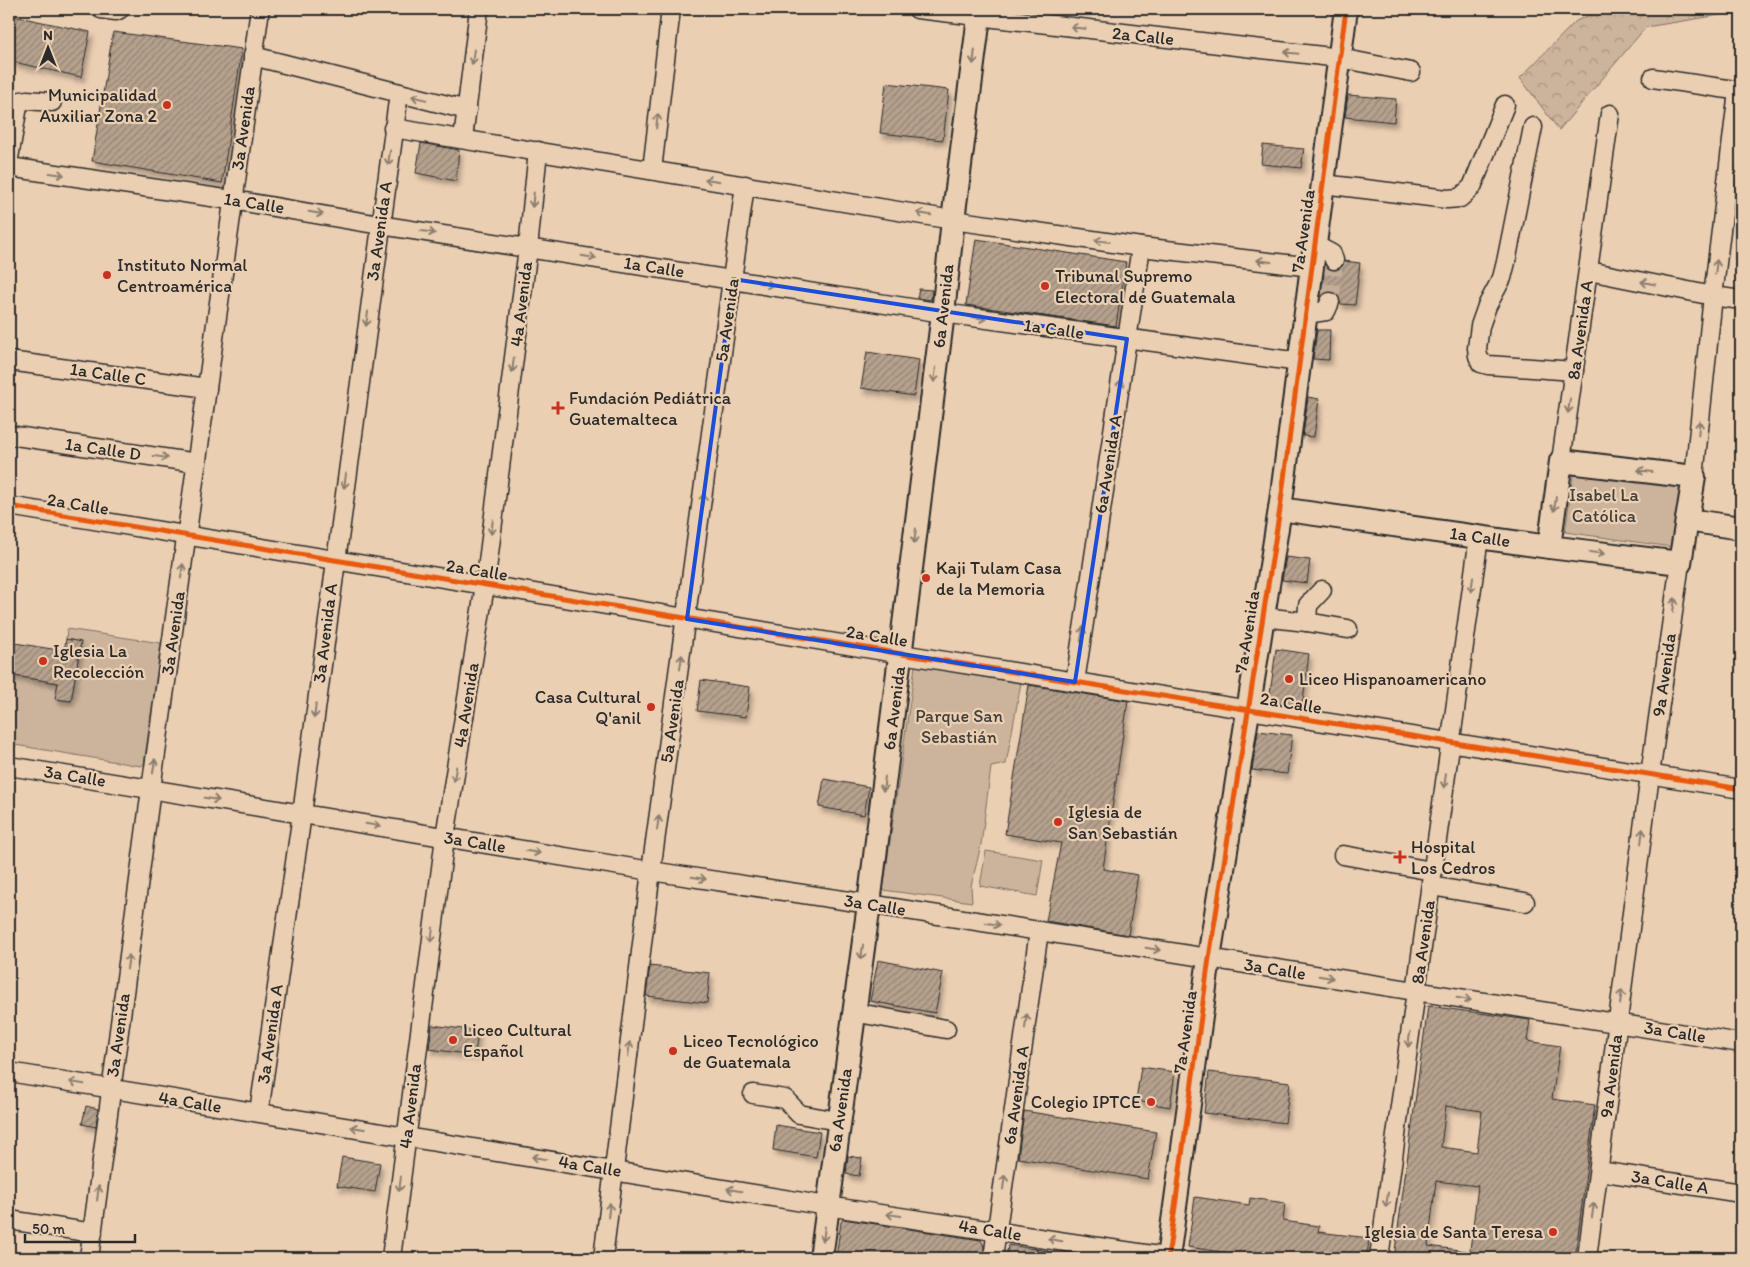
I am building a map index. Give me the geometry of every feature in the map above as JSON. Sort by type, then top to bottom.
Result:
[{"type":"main road","name":"7a Avenida","points":[[1169,1258],[1209,958],[1280,509],[1346,9]]},
{"type":"main road","name":"6a Avenida","points":[[821,1258],[838,1121],[869,904],[980,13]]},
{"type":"main road","points":[[1561,461],[1694,477]]},
{"type":"main road","name":"8a Avenida A","points":[[1549,547],[1561,461]]},
{"type":"main road","name":"9a Avenida","points":[[1680,563],[1694,477]]},
{"type":"main road","name":"1a Calle","points":[[1280,509],[1549,547],[1680,563]]},
{"type":"main road","points":[[1687,520],[1741,528]]},
{"type":"street","points":[[101,9],[116,11],[120,9]]},
{"type":"street","name":"3a Avenida","points":[[89,1258],[151,789],[260,9]]},
{"type":"street","points":[[463,139],[479,9]]},
{"type":"street","points":[[652,170],[671,9]]},
{"type":"street","name":"2a Calle","points":[[918,9],[980,13],[1340,58],[1412,72]]},
{"type":"street","points":[[253,56],[467,110]]},
{"type":"street","points":[[1653,78],[1740,91]]},
{"type":"street","name":"9a Avenida","points":[[1694,477],[1713,296],[1740,91]]},
{"type":"street","name":"3a Avenida A","points":[[259,1112],[302,814],[334,560],[398,93]]},
{"type":"street","points":[[9,158],[18,106],[21,101],[52,102]]},
{"type":"street","points":[[1323,184],[1460,198],[1472,186],[1504,105]]},
{"type":"street","name":"8a Avenida A","points":[[1561,461],[1610,114]]},
{"type":"street","points":[[1533,127],[1506,262],[1502,278],[1487,306],[1480,326],[1478,356],[1482,363],[1488,365],[1574,371]]},
{"type":"street","points":[[393,128],[953,220],[1141,247],[1312,267]]},
{"type":"street","name":"4a Avenida","points":[[391,1258],[445,837],[485,585],[528,248],[538,151]]},
{"type":"street","name":"1a Calle","points":[[9,167],[233,200],[380,225],[943,313],[1299,362]]},
{"type":"street","name":"5a Avenida","points":[[603,1258],[651,871],[745,185]]},
{"type":"street","points":[[1315,245],[1332,254],[1334,260]]},
{"type":"street","name":"6a Avenida A","points":[[1075,682],[1141,247]]},
{"type":"street","points":[[1589,271],[1741,300]]},
{"type":"street","points":[[1306,314],[1326,311],[1330,302]]},
{"type":"street","name":"1a Calle C","points":[[9,361],[207,388]]},
{"type":"street","name":"1a Calle D","points":[[9,435],[197,463]]},
{"type":"street","name":"2a Calle","points":[[9,506],[900,654],[1741,789]]},
{"type":"street","name":"8a Avenida","points":[[1379,1258],[1479,537]]},
{"type":"street","name":"9a Avenida","points":[[1587,1258],[1650,775],[1680,563]]},
{"type":"street","points":[[1307,622],[1308,605],[1322,590]]},
{"type":"street","points":[[1263,617],[1348,629]]},
{"type":"street","name":"3a Calle","points":[[9,766],[651,871],[1741,1043]]},
{"type":"street","points":[[1343,855],[1525,902]]},
{"type":"street","name":"6a Avenida A","points":[[993,1258],[1039,931]]},
{"type":"street","points":[[853,1012],[946,1029]]},
{"type":"street","name":"4a Calle","points":[[9,1072],[827,1206],[997,1230],[1169,1258]]},
{"type":"street","points":[[753,1094],[785,1099],[799,1114],[838,1121]]},
{"type":"street","name":"3a Calle A","points":[[1599,1171],[1741,1193]]},
{"type":"street","points":[[9,1220],[93,1233]]},
{"type":"highlighted area","points":[[733,279],[1127,339],[1075,682],[687,619]]},
{"type":"green space","points":[[1604,9],[1733,9],[1720,15],[1646,27],[1559,130],[1520,78],[1576,21]]},
{"type":"green space","name":"Isabel La Católica","points":[[1574,469],[1681,485],[1672,547],[1565,532]]},
{"type":"green space","points":[[67,629],[161,643],[144,764],[141,766],[9,744],[9,675],[58,683],[55,699],[71,701],[81,642],[66,639]]},
{"type":"green space","name":"Parque San Sebastián","points":[[915,666],[1021,683],[1006,764],[991,767],[981,845],[971,886],[972,902],[883,890]]},
{"type":"green space","points":[[986,851],[1043,860],[1037,896],[980,886]]},
{"type":"building","points":[[9,15],[90,32],[81,77],[9,61]]},
{"type":"building","name":"Municipalidad Auxiliar Zona 2","points":[[113,32],[242,49],[222,183],[92,161]]},
{"type":"building","points":[[886,83],[949,90],[943,140],[880,133]]},
{"type":"building","points":[[1348,95],[1396,99],[1394,122],[1345,117]]},
{"type":"building","points":[[421,143],[459,150],[456,181],[416,173]]},
{"type":"building","points":[[1263,145],[1304,149],[1301,168],[1261,164]]},
{"type":"building","name":"Tribunal Supremo Electoral de Guatemala","points":[[976,239],[1126,262],[1116,326],[966,305]]},
{"type":"building","points":[[1344,261],[1360,263],[1355,305],[1340,304],[1339,296],[1334,292],[1328,292],[1321,296],[1325,266],[1331,270],[1337,270],[1342,267]]},
{"type":"building","points":[[919,289],[932,290],[931,300],[917,298]]},
{"type":"building","points":[[1317,330],[1330,330],[1329,360],[1313,359]]},
{"type":"building","points":[[867,352],[919,360],[914,396],[861,388]]},
{"type":"building","points":[[1308,397],[1319,399],[1314,437],[1303,436]]},
{"type":"building","points":[[1286,557],[1310,560],[1307,583],[1282,580]]},
{"type":"building","name":"Iglesia La Recolección","points":[[66,639],[81,642],[71,701],[55,699],[58,683],[9,675],[9,642],[64,651]]},
{"type":"building","name":"Liceo Hispanoamericano","points":[[1276,649],[1309,654],[1302,708],[1269,702]]},
{"type":"building","points":[[701,680],[750,687],[746,717],[697,711]]},
{"type":"building","points":[[1029,685],[1128,701],[1103,869],[1138,875],[1128,935],[1046,921],[1061,843],[1005,834]]},
{"type":"building","points":[[1258,731],[1292,735],[1287,774],[1252,770]]},
{"type":"building","points":[[824,779],[869,787],[864,815],[819,807]]},
{"type":"building","points":[[878,960],[943,973],[935,1013],[870,1001]]},
{"type":"building","points":[[650,966],[710,973],[707,1003],[646,996]]},
{"type":"building","points":[[1428,1006],[1530,1020],[1527,1041],[1560,1046],[1552,1099],[1595,1105],[1575,1258],[1469,1258],[1478,1186],[1436,1181],[1428,1246],[1467,1251],[1467,1258],[1394,1258]],"holes":[[[1446,1106],[1482,1111],[1477,1152],[1441,1147]]]},
{"type":"building","name":"Liceo Cultural Español","points":[[432,1025],[478,1031],[475,1055],[429,1049]]},
{"type":"building","points":[[1141,1067],[1175,1072],[1170,1107],[1136,1101]]},
{"type":"building","points":[[1209,1072],[1290,1082],[1285,1123],[1204,1113]]},
{"type":"building","points":[[86,1106],[98,1109],[96,1127],[82,1124]]},
{"type":"building","points":[[1024,1111],[1156,1132],[1148,1179],[1018,1158]]},
{"type":"building","points":[[776,1125],[820,1132],[816,1157],[773,1150]]},
{"type":"building","points":[[848,1156],[862,1158],[859,1176],[846,1174]]},
{"type":"building","points":[[342,1157],[380,1163],[375,1192],[337,1186]]},
{"type":"building","points":[[1195,1197],[1249,1205],[1250,1198],[1285,1203],[1283,1221],[1319,1226],[1318,1232],[1369,1238],[1367,1258],[1262,1258],[1188,1247]]},
{"type":"building","points":[[843,1219],[981,1240],[984,1246],[983,1258],[836,1258]]},
{"type":"building","points":[[1008,1245],[1048,1251],[1048,1258],[1006,1258]]},
{"type":"tunnel","points":[[1330,302],[1334,260]]},
{"type":"cycle path","points":[[1168,1258],[1209,958],[1280,509],[1346,9]]},
{"type":"cycle path","points":[[9,506],[914,656],[1741,789]]},
{"type":"place","name":"Municipalidad Auxiliar Zona 2","points":[[167,105]]},
{"type":"place","name":"Instituto Normal Centroamérica","points":[[107,275]]},
{"type":"place","name":"Tribunal Supremo Electoral de Guatemala","points":[[1045,286]]},
{"type":"place","name":"Fundación Pediátrica Guatemalteca","points":[[558,408]]},
{"type":"place","name":"Kaji Tulam Casa de la Memoria","points":[[926,578]]},
{"type":"place","name":"Iglesia La Recolección","points":[[43,661]]},
{"type":"place","name":"Liceo Hispanoamericano","points":[[1289,679]]},
{"type":"place","name":"Casa Cultural Q'anil","points":[[651,707]]},
{"type":"place","name":"Iglesia de San Sebastián","points":[[1058,822]]},
{"type":"place","name":"Hospital Los Cedros","points":[[1400,857]]},
{"type":"place","name":"Liceo Cultural Español","points":[[453,1040]]},
{"type":"place","name":"Liceo Tecnológico de Guatemala","points":[[673,1051]]},
{"type":"place","name":"Colegio IPTCE","points":[[1151,1102]]},
{"type":"place","name":"Iglesia de Santa Teresa","points":[[1553,1232]]}]
